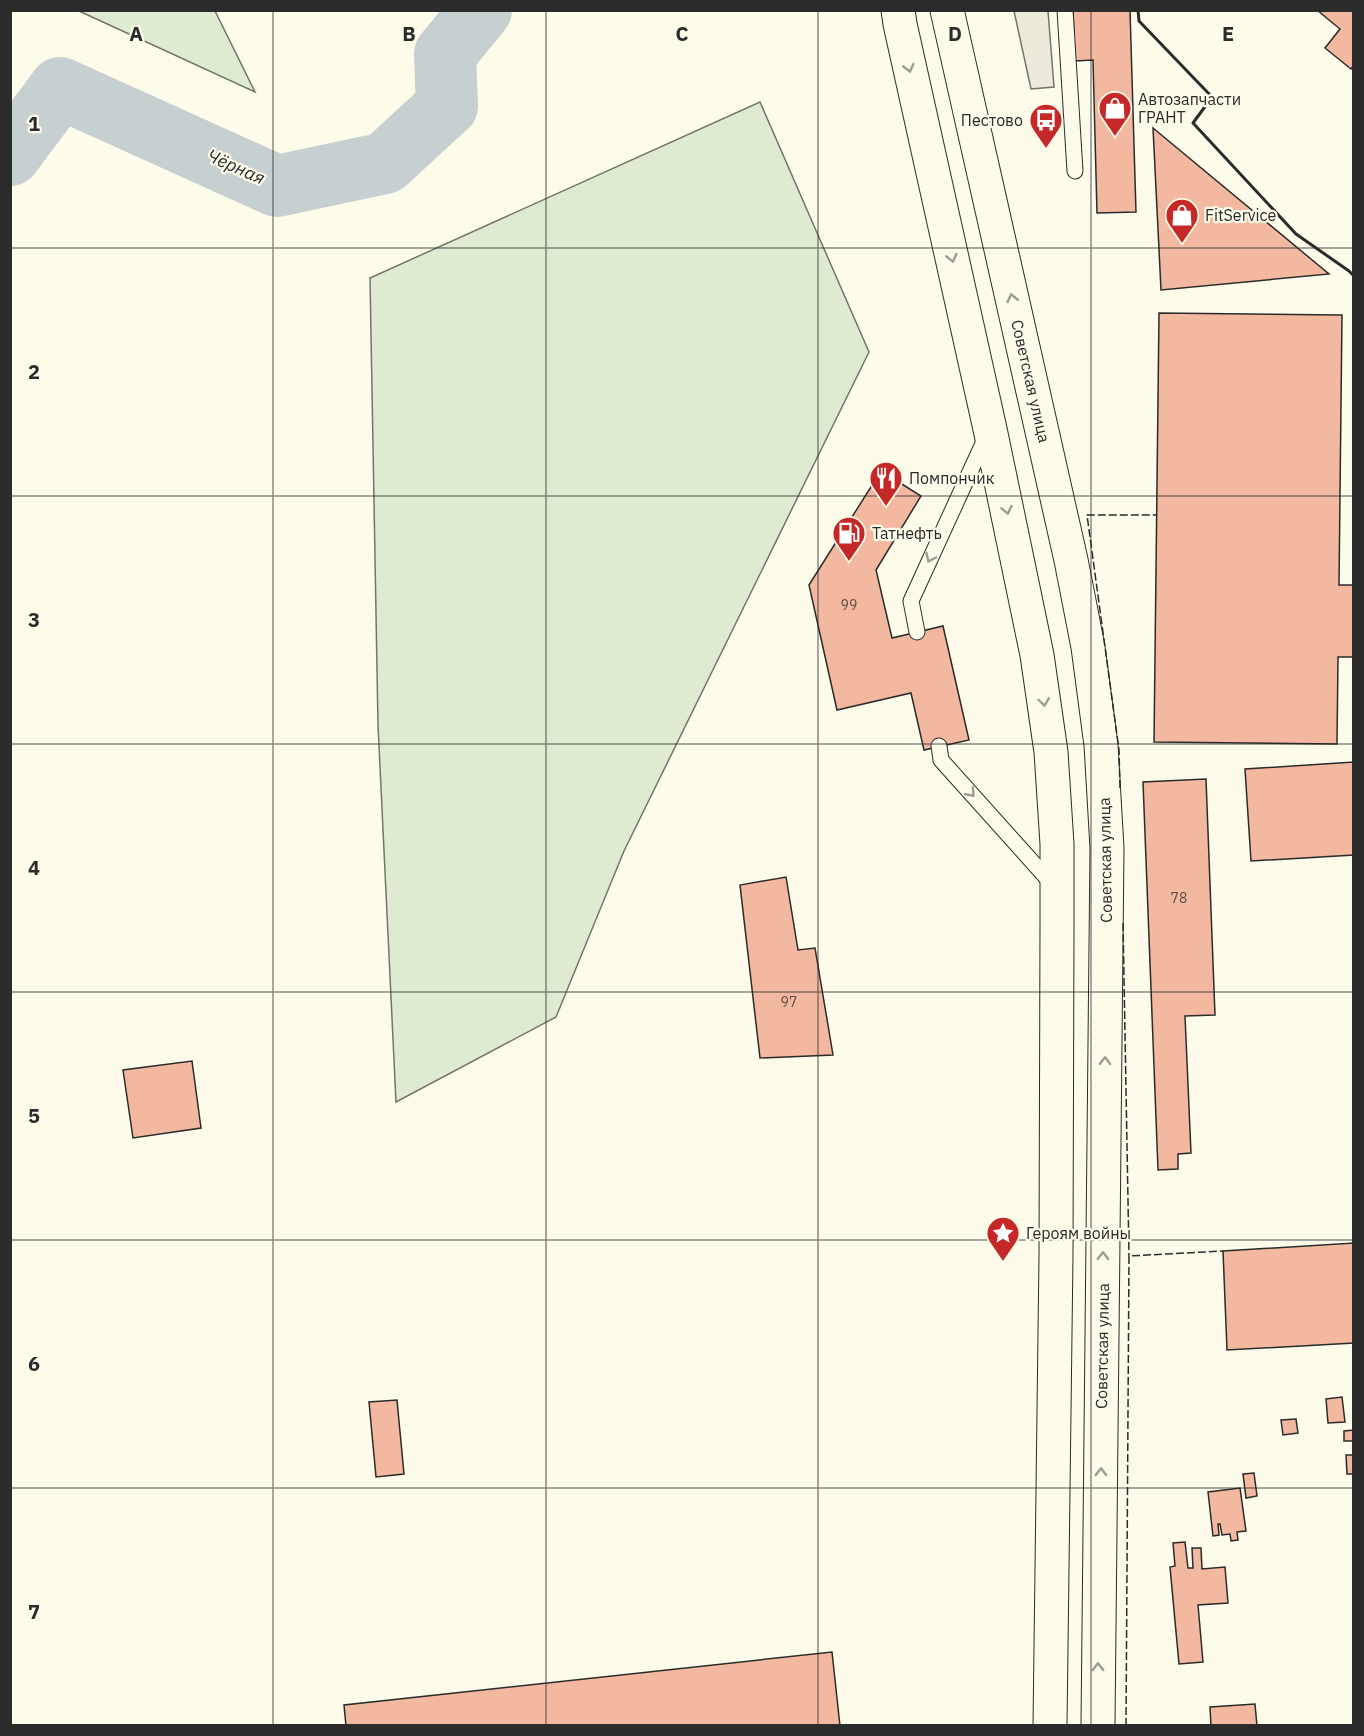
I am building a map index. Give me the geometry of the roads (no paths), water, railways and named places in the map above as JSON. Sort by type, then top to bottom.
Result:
[{"type":"main road","name":"Советская улица","points":[[948,12],[1071,560],[1088,647],[1101,746],[1107,848],[1098,1725]]},
{"type":"main road","points":[[896,15],[990,429],[1037,655],[1051,752],[1057,844],[1057,889],[1056,1256],[1050,1725]]},
{"type":"lane","points":[[1065,10],[1076,171]]},
{"type":"lane","points":[[917,632],[911,601],[990,429]]},
{"type":"lane","points":[[939,747],[941,760],[1057,889]]},
{"type":"waterway","name":"Чёрная","points":[[10,155],[60,88],[277,186],[385,163],[447,106],[445,54],[481,10]]},
{"type":"place","name":"Автозапчасти ГРАНТ","points":[[1115,137]]},
{"type":"place","name":"Пестово","points":[[1046,149]]},
{"type":"place","name":"FitService","points":[[1182,244]]},
{"type":"place","name":"Помпончик","points":[[886,507]]},
{"type":"place","name":"Татнефть","points":[[849,562]]},
{"type":"place","name":"Героям войны","points":[[1003,1262]]}]
